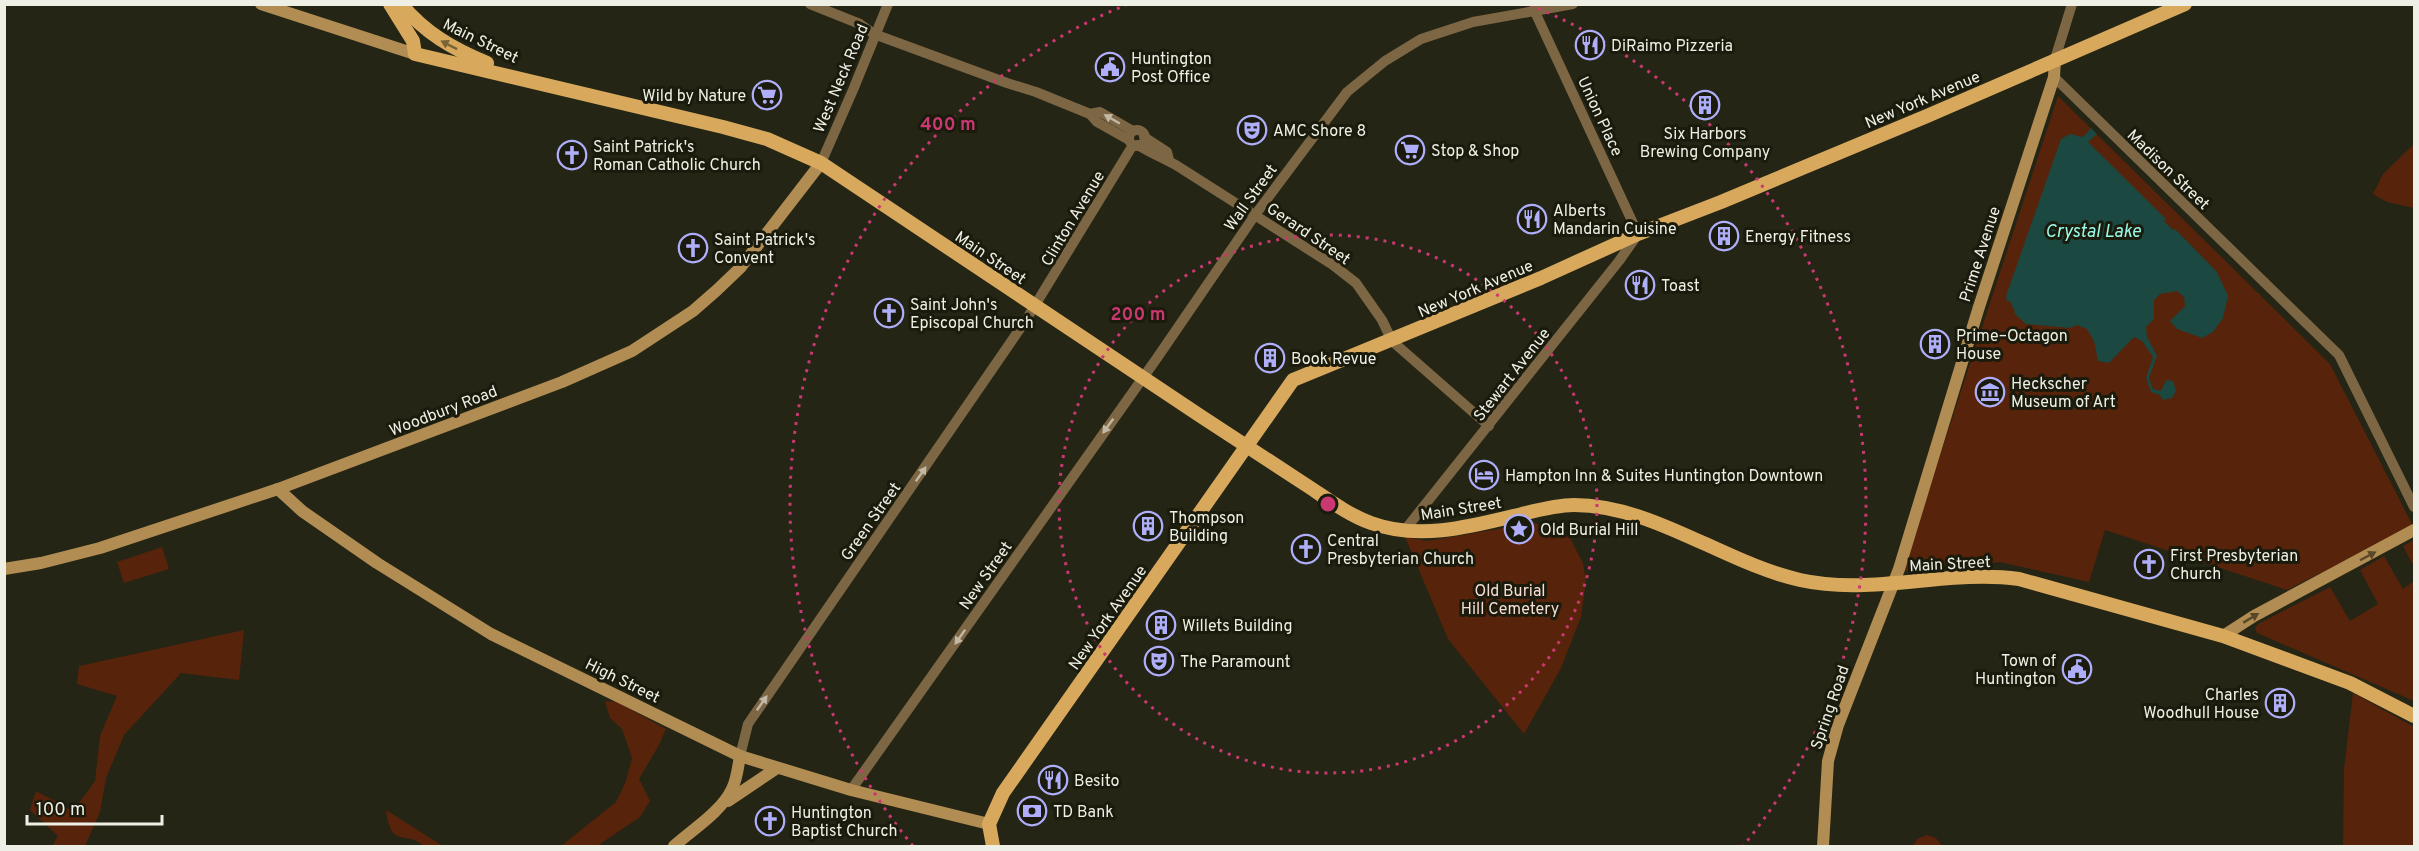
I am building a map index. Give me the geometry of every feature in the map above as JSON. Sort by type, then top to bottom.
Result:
[{"type":"main road","points":[[261,4],[415,54],[413,41],[390,4]]},
{"type":"main road","name":"Main Street","points":[[401,4],[415,21],[438,39],[474,58],[522,77]]},
{"type":"main road","name":"New York Avenue","points":[[989,824],[1003,793],[1293,380],[1542,278],[1638,234],[1796,171],[2185,4]]},
{"type":"main road","name":"Main Street","points":[[415,54],[522,77],[756,136],[821,163],[1345,511],[1371,523],[1404,531],[1430,532],[1573,505],[1609,509],[1654,522],[1755,566],[1800,580],[1824,584],[1892,583],[1989,575],[2019,579],[2223,636],[2350,683],[2415,716]]},
{"type":"main road","name":"Prime Avenue","points":[[1892,583],[1899,569],[1978,310],[2054,77],[2055,59]]},
{"type":"main road","name":"Woodbury Road","points":[[4,569],[41,563],[100,548],[278,489],[562,382],[632,351],[693,311],[740,268],[821,163]]},
{"type":"main road","name":"High Street","points":[[278,489],[302,511],[359,551],[491,634],[740,756],[851,790],[989,824]]},
{"type":"main road","points":[[2223,636],[2254,616],[2415,530]]},
{"type":"main road","name":"Spring Road","points":[[1823,846],[1828,761],[1838,725],[1892,583]]},
{"type":"main road","points":[[719,807],[733,788],[740,756]]},
{"type":"main road","points":[[674,846],[719,807],[777,768]]},
{"type":"main road","points":[[989,824],[993,846]]},
{"type":"street","name":"Gerard Street","points":[[810,4],[860,24],[874,34],[1036,92],[1090,114],[1097,122],[1136,139],[1160,159],[1169,160],[1333,265],[1356,283],[1382,320],[1392,341],[1489,426]]},
{"type":"street","name":"West Neck Road","points":[[821,163],[888,4]]},
{"type":"street","name":"Wall Street","points":[[1142,378],[1255,215],[1347,92],[1385,60],[1421,39],[1473,22],[1573,4]]},
{"type":"street","name":"Prime Avenue","points":[[2055,59],[2072,4]]},
{"type":"street","name":"Union Place","points":[[1535,12],[1638,234]]},
{"type":"street","name":"Madison Street","points":[[2054,77],[2339,355],[2415,507]]},
{"type":"street","name":"Clinton Avenue","points":[[1035,307],[1136,139]]},
{"type":"street","name":"Stewart Avenue","points":[[1404,531],[1638,234]]},
{"type":"street","name":"Green Street","points":[[740,756],[748,724],[1035,307]]},
{"type":"street","name":"New Street","points":[[851,790],[1142,378]]},
{"type":"green space","points":[[2058,96],[2330,364],[2413,526],[2287,590],[2105,530],[2089,582],[2000,562],[1902,571]]},
{"type":"green space","points":[[2414,144],[2414,208],[2387,202],[2373,194],[2383,174]]},
{"type":"green space","name":"Old Burial Hill Cemetery","points":[[1533,523],[1557,527],[1570,538],[1583,563],[1586,581],[1581,617],[1561,668],[1524,734],[1448,639],[1405,537],[1427,541]]},
{"type":"green space","points":[[2414,540],[2414,567],[2403,546]]},
{"type":"green space","points":[[162,547],[169,569],[124,583],[117,562]]},
{"type":"green space","points":[[2384,556],[2403,589],[2414,581],[2414,701],[2257,633],[2255,628],[2258,624],[2330,587],[2350,621],[2378,604],[2360,570]]},
{"type":"green space","points":[[244,630],[239,680],[181,673],[124,735],[106,778],[100,812],[85,846],[52,846],[58,836],[30,810],[36,791],[73,811],[95,781],[100,736],[117,696],[77,684],[79,666]]},
{"type":"green space","points":[[2353,693],[2414,727],[2414,846],[2343,846],[2344,769]]},
{"type":"green space","points":[[605,701],[617,702],[666,729],[639,779],[650,801],[640,817],[597,846],[561,846],[616,802],[626,781],[632,758],[622,729],[610,718]]},
{"type":"green space","points":[[386,810],[443,846],[423,846],[417,841],[396,835],[388,823]]},
{"type":"green space","points":[[1927,835],[1936,838],[1942,846],[1913,846],[1917,839]]},
{"type":"water","name":"Crystal Lake","points":[[2091,128],[2097,134],[2088,142],[2217,272],[2228,296],[2223,318],[2213,332],[2202,338],[2177,329],[2170,321],[2185,306],[2184,297],[2177,291],[2160,294],[2154,300],[2154,319],[2146,327],[2147,337],[2157,356],[2149,378],[2153,389],[2161,391],[2166,380],[2173,381],[2176,391],[2172,398],[2163,400],[2160,395],[2151,392],[2146,378],[2153,357],[2142,341],[2134,337],[2109,363],[2098,361],[2094,341],[2087,329],[2077,325],[2070,328],[2026,324],[2014,313],[2010,301],[2007,302],[2006,296],[2061,139],[2070,134],[2083,137]]},
{"type":"place","name":"DiRaimo Pizzeria","points":[[1590,45]]},
{"type":"place","name":"Huntington Post Office","points":[[1110,67]]},
{"type":"place","name":"Wild by Nature","points":[[767,95]]},
{"type":"place","name":"Six Harbors Brewing Company","points":[[1705,105]]},
{"type":"place","name":"AMC Shore 8","points":[[1252,130]]},
{"type":"place","name":"Stop & Shop","points":[[1410,150]]},
{"type":"place","name":"Saint Patrick's Roman Catholic Church","points":[[572,155]]},
{"type":"place","name":"Alberts Mandarin Cuisine","points":[[1532,219]]},
{"type":"place","name":"Energy Fitness","points":[[1724,236]]},
{"type":"place","name":"Saint Patrick's Convent","points":[[693,248]]},
{"type":"place","name":"Toast","points":[[1640,285]]},
{"type":"place","name":"Saint John's Episcopal Church","points":[[889,313]]},
{"type":"place","name":"Prime–Octagon House","points":[[1935,344]]},
{"type":"place","name":"Book Revue","points":[[1270,358]]},
{"type":"place","name":"Heckscher Museum of Art","points":[[1990,392]]},
{"type":"place","name":"Hampton Inn & Suites Huntington Downtown","points":[[1484,475]]},
{"type":"place","name":"Thompson Building","points":[[1148,526]]},
{"type":"place","name":"Old Burial Hill","points":[[1519,529]]},
{"type":"place","name":"Central Presbyterian Church","points":[[1306,549]]},
{"type":"place","name":"First Presbyterian Church","points":[[2149,564]]},
{"type":"place","name":"Willets Building","points":[[1161,625]]},
{"type":"place","name":"The Paramount","points":[[1159,661]]},
{"type":"place","name":"Town of Huntington","points":[[2077,669]]},
{"type":"place","name":"Charles Woodhull House","points":[[2280,703]]},
{"type":"place","name":"Besito","points":[[1053,780]]},
{"type":"place","name":"TD Bank","points":[[1032,811]]},
{"type":"place","name":"Huntington Baptist Church","points":[[770,821]]}]
